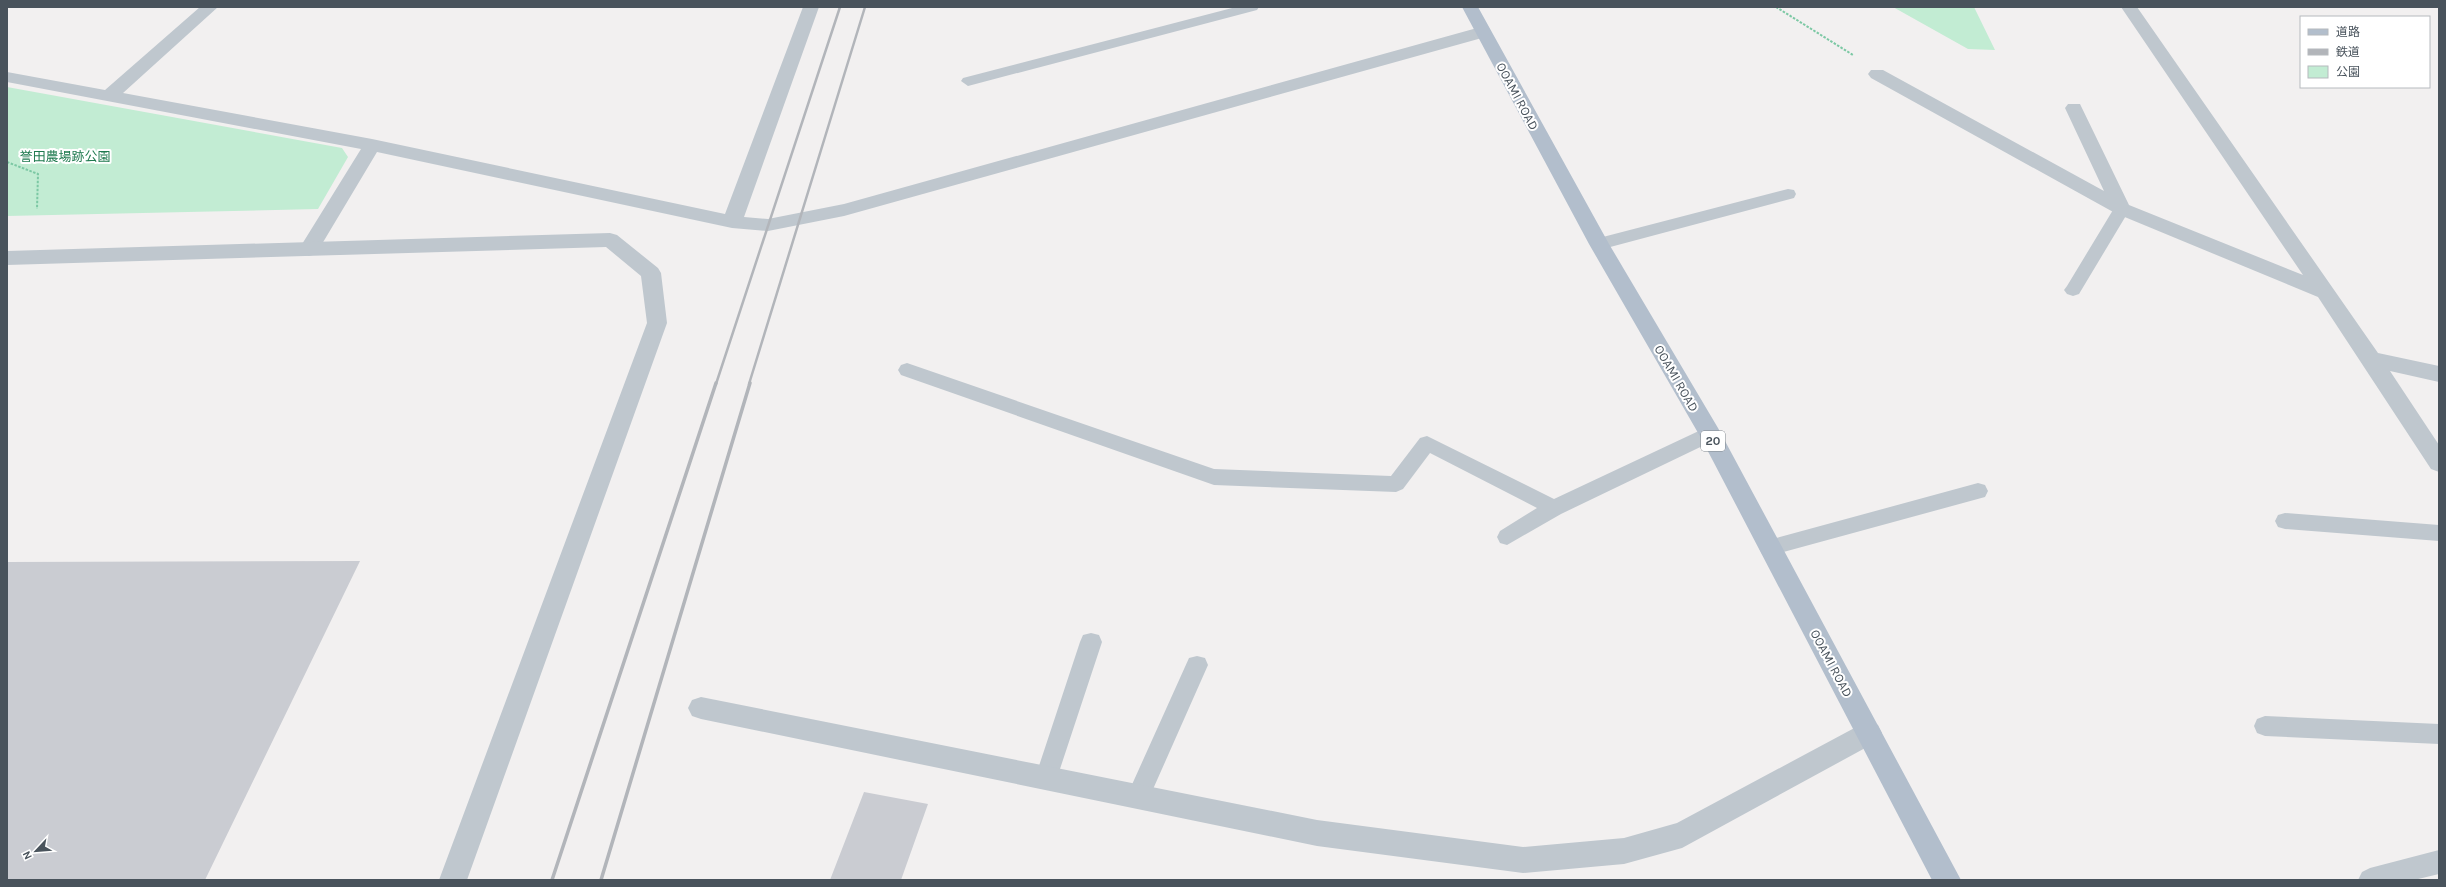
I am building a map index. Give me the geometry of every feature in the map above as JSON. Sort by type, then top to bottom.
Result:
[{"type":"main road","name":"OOAMI ROAD","points":[[1470,7],[1599,244],[1710,434],[1769,548],[1947,880]]},
{"type":"street","points":[[109,96],[210,7]]},
{"type":"street","points":[[732,222],[811,7]]},
{"type":"street","points":[[2129,7],[2371,359],[2439,463]]},
{"type":"street","points":[[7,77],[372,145],[732,222],[768,225],[844,210],[1483,32]]},
{"type":"street","points":[[1877,74],[2122,209],[2325,292]]},
{"type":"street","points":[[2074,108],[2122,209]]},
{"type":"street","points":[[310,249],[372,145]]},
{"type":"street","points":[[7,258],[610,240],[651,273],[658,323],[453,880]]},
{"type":"street","points":[[2371,359],[2439,374]]},
{"type":"street","points":[[702,708],[1138,798],[1317,833],[1523,860],[1616,852],[1682,835],[1869,733]]},
{"type":"lane","points":[[968,82],[1252,7]]},
{"type":"lane","points":[[1599,244],[1788,194]]},
{"type":"lane","points":[[2073,290],[2122,209]]},
{"type":"lane","points":[[907,370],[1214,477],[1396,484],[1427,443],[1554,508]]},
{"type":"lane","points":[[1507,537],[1554,508],[1710,434]]},
{"type":"lane","points":[[1769,548],[1978,491]]},
{"type":"lane","points":[[2285,521],[2439,533]]},
{"type":"lane","points":[[1046,778],[1091,642]]},
{"type":"lane","points":[[1138,798],[1197,664]]},
{"type":"lane","points":[[2265,726],[2439,734]]},
{"type":"lane","points":[[2370,880],[2439,862]]},
{"type":"path","points":[[1776,7],[1856,57],[1877,74]]},
{"type":"path","points":[[7,162],[38,174],[37,209]]},
{"type":"green space","points":[[1893,7],[1974,7],[1995,50],[1968,49]]},
{"type":"green space","name":"誉田農場跡公園","points":[[7,87],[342,148],[348,157],[318,209],[7,216]]},
{"type":"building","points":[[360,561],[205,880],[7,880],[7,562]]},
{"type":"building","points":[[864,792],[928,804],[901,880],[830,880]]},
{"type":"railway","points":[[716,384],[840,7]]},
{"type":"railway","points":[[749,384],[865,7]]},
{"type":"railway","points":[[552,880],[716,383]]},
{"type":"railway","points":[[601,880],[750,383]]}]
